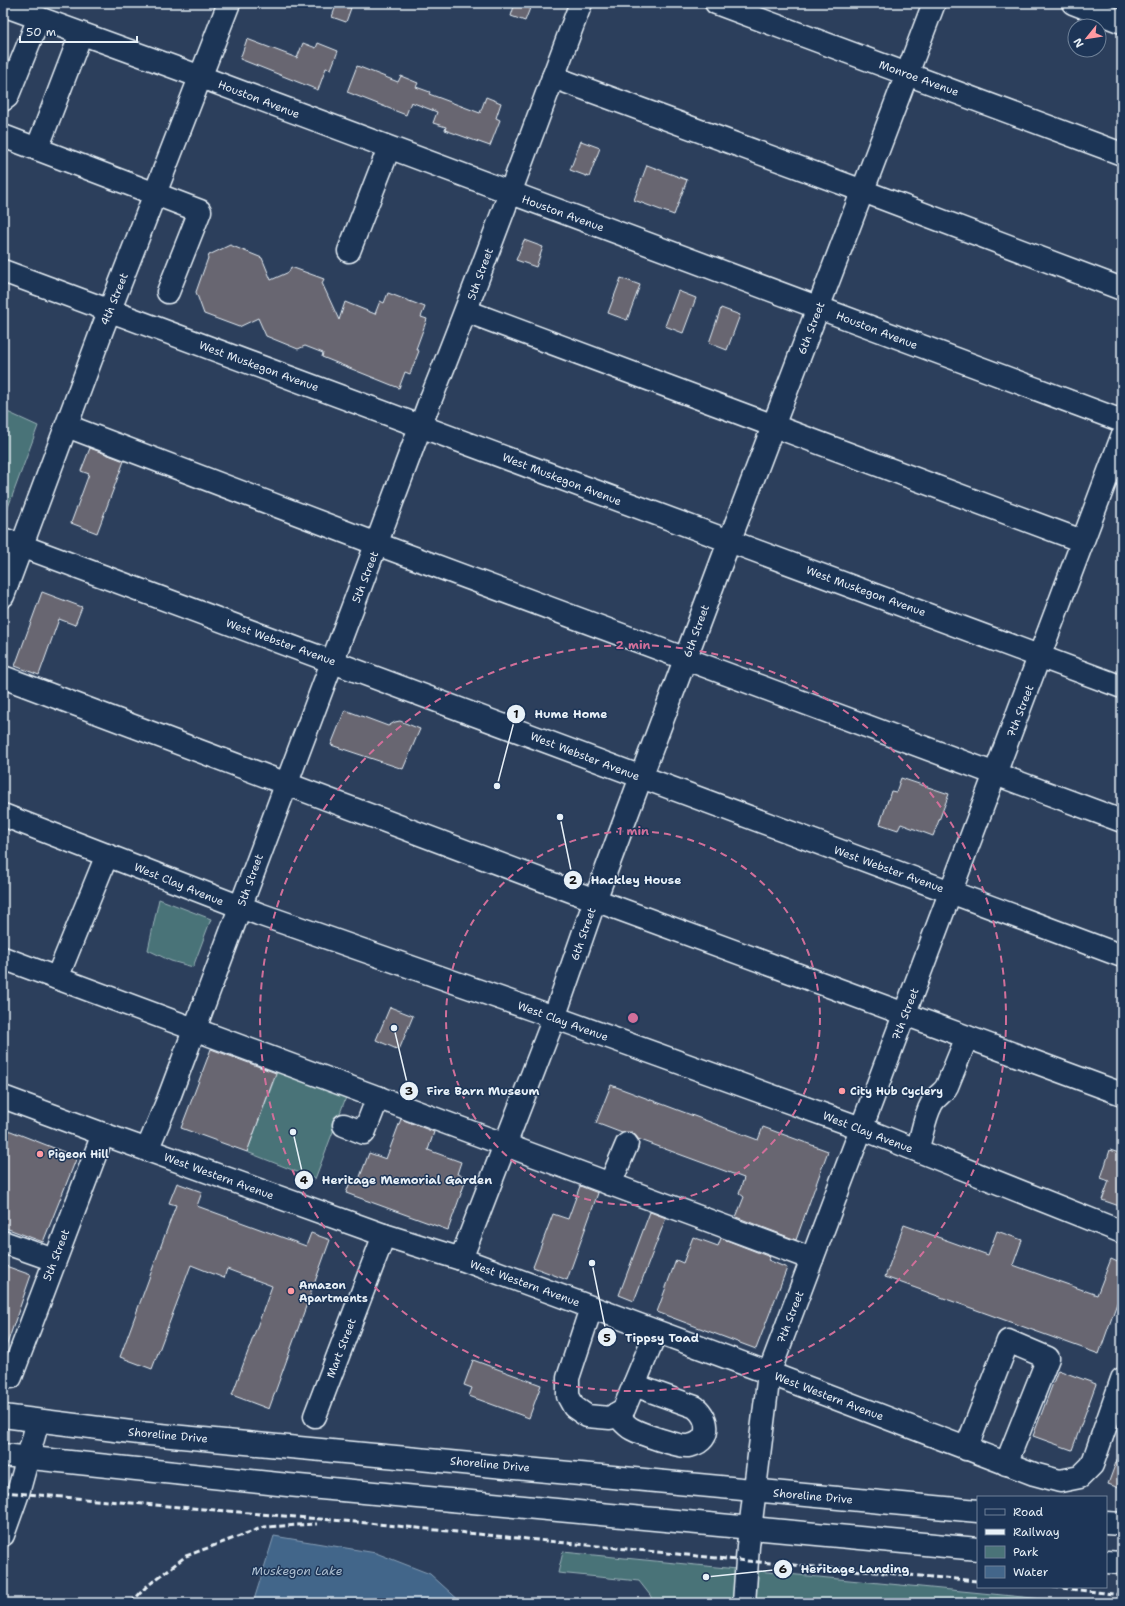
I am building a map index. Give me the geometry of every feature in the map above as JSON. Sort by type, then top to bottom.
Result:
[{"type":"main road","name":"4th Street","points":[[3,596],[12,543],[66,426],[154,194],[229,3]]},
{"type":"main road","name":"5th Street","points":[[147,1150],[466,311],[581,3]]},
{"type":"main road","name":"Monroe Avenue","points":[[716,3],[1122,154]]},
{"type":"main road","name":"6th Street","points":[[461,1260],[554,1018],[595,900],[729,542],[934,3]]},
{"type":"main road","points":[[1073,3],[1122,22]]},
{"type":"main road","name":"Houston Avenue","points":[[3,6],[201,77],[509,194],[819,307],[839,317],[1122,421]]},
{"type":"main road","points":[[3,100],[7,97],[39,18]]},
{"type":"main road","points":[[37,149],[81,34]]},
{"type":"main road","points":[[553,77],[1122,288]]},
{"type":"main road","points":[[3,136],[200,211],[168,292]]},
{"type":"main road","points":[[349,251],[389,148]]},
{"type":"main road","name":"West Muskegon Avenue","points":[[3,271],[1122,687]]},
{"type":"main road","points":[[466,311],[773,427],[1082,541]]},
{"type":"main road","points":[[66,426],[155,470],[377,544],[1122,821]]},
{"type":"main road","name":"7th Street","points":[[744,1603],[769,1373],[952,892],[1122,437]]},
{"type":"main road","name":"West Webster Avenue","points":[[12,543],[1122,956]]},
{"type":"main road","points":[[3,677],[595,900],[1122,1094]]},
{"type":"main road","name":"West Clay Avenue","points":[[3,815],[239,907],[861,1128],[1122,1232]]},
{"type":"main road","points":[[57,978],[107,855]]},
{"type":"main road","points":[[3,958],[812,1260]]},
{"type":"main road","points":[[917,1150],[930,1106],[935,1098],[945,1090],[967,1036]]},
{"type":"main road","name":"West Western Avenue","points":[[3,1096],[103,1134],[384,1235],[461,1260],[769,1373],[1006,1464],[1060,1481],[1080,1477],[1092,1465],[1122,1380]]},
{"type":"main road","points":[[344,1125],[364,1133],[378,1097]]},
{"type":"main road","name":"5th Street","points":[[7,1377],[103,1134]]},
{"type":"main road","points":[[610,1184],[627,1144]]},
{"type":"main road","name":"Mart Street","points":[[315,1416],[384,1235]]},
{"type":"main road","points":[[3,1242],[54,1260]]},
{"type":"main road","points":[[591,1308],[568,1378],[568,1396],[574,1407],[587,1416],[610,1418],[624,1409],[656,1332]]},
{"type":"main road","points":[[966,1448],[1008,1341],[1048,1358],[1006,1464]]},
{"type":"main road","points":[[616,1414],[631,1429],[680,1446],[689,1446],[704,1437],[707,1429],[707,1421],[703,1413],[695,1407],[634,1385]]},
{"type":"main road","name":"Shoreline Drive","points":[[3,1416],[147,1434],[535,1468],[756,1491],[977,1511]]},
{"type":"main road","points":[[3,1535],[28,1458],[38,1421]]},
{"type":"main road","points":[[3,1455],[288,1485],[977,1549]]},
{"type":"main road","points":[[1107,1523],[1122,1524]]},
{"type":"main road","points":[[1107,1562],[1122,1563]]},
{"type":"green space","points":[[3,410],[38,426],[7,510],[3,505]]},
{"type":"green space","points":[[159,899],[211,919],[193,967],[171,961],[148,950]]},
{"type":"green space","points":[[280,1064],[348,1092],[315,1179],[247,1152]]},
{"type":"green space","points":[[563,1552],[1084,1603],[654,1603],[650,1595],[639,1581],[558,1573]]},
{"type":"water","name":"Muskegon Lake","points":[[274,1536],[376,1553],[430,1574],[462,1603],[253,1603]]},
{"type":"building","points":[[337,3],[351,8],[346,22],[332,17]]},
{"type":"building","points":[[515,3],[532,3],[525,21],[511,16]]},
{"type":"building","points":[[247,39],[297,58],[303,43],[316,48],[318,43],[338,51],[331,69],[326,68],[318,90],[240,59]]},
{"type":"building","points":[[357,66],[398,82],[401,76],[418,83],[416,87],[430,92],[429,94],[480,113],[486,97],[501,103],[496,118],[500,120],[490,146],[445,130],[446,127],[433,123],[437,112],[411,102],[406,115],[347,92]]},
{"type":"building","points":[[581,141],[600,148],[589,177],[570,170]]},
{"type":"building","points":[[647,165],[687,180],[674,215],[634,200]]},
{"type":"building","points":[[524,240],[543,247],[536,267],[516,260]]},
{"type":"building","points":[[230,245],[262,258],[271,280],[289,272],[291,267],[324,279],[322,283],[339,320],[345,302],[375,314],[380,301],[384,303],[388,293],[425,307],[421,317],[427,319],[416,349],[419,351],[410,374],[405,372],[399,388],[322,357],[323,353],[305,346],[298,349],[266,336],[258,318],[239,327],[204,314],[196,292],[209,255]]},
{"type":"building","points":[[621,278],[640,285],[627,320],[608,313]]},
{"type":"building","points":[[678,291],[696,298],[683,333],[665,326]]},
{"type":"building","points":[[721,308],[740,315],[727,350],[709,343]]},
{"type":"building","points":[[90,448],[124,461],[97,533],[71,523],[89,474],[81,471]]},
{"type":"building","points":[[42,592],[82,607],[75,625],[59,619],[39,675],[15,666]]},
{"type":"building","points":[[345,710],[388,726],[400,721],[420,729],[403,769],[331,745]]},
{"type":"building","points":[[901,778],[949,794],[933,836],[901,824],[898,830],[880,824],[891,791],[896,792]]},
{"type":"building","points":[[390,1007],[413,1016],[399,1050],[376,1040]]},
{"type":"building","points":[[211,1049],[276,1073],[247,1152],[181,1128]]},
{"type":"building","points":[[611,1085],[758,1140],[763,1127],[828,1151],[796,1240],[736,1217],[744,1197],[739,1193],[744,1178],[638,1139],[632,1132],[622,1133],[596,1123]]},
{"type":"building","points":[[401,1119],[434,1132],[428,1150],[461,1162],[457,1174],[467,1177],[448,1230],[346,1193],[351,1180],[358,1182],[369,1153],[386,1159]]},
{"type":"building","points":[[3,1128],[77,1157],[43,1242],[3,1227]]},
{"type":"building","points":[[1110,1150],[1122,1154],[1122,1207],[1102,1200],[1109,1181],[1101,1178]]},
{"type":"building","name":"Amazon Apartments","points":[[177,1183],[202,1192],[197,1206],[306,1246],[311,1233],[330,1240],[269,1409],[232,1395],[272,1286],[227,1269],[224,1278],[191,1265],[152,1369],[120,1357],[176,1205],[169,1203]]},
{"type":"building","points":[[580,1186],[598,1193],[567,1280],[533,1267],[553,1214],[568,1219]]},
{"type":"building","points":[[650,1212],[666,1218],[634,1301],[619,1295]]},
{"type":"building","points":[[904,1225],[988,1255],[997,1231],[1022,1240],[1013,1265],[1097,1295],[1111,1259],[1122,1264],[1122,1289],[1099,1354],[885,1277]]},
{"type":"building","points":[[693,1237],[718,1246],[721,1238],[770,1257],[768,1260],[787,1268],[756,1349],[657,1312],[676,1260],[683,1263]]},
{"type":"building","points":[[3,1265],[31,1275],[5,1350],[3,1349]]},
{"type":"building","points":[[473,1360],[541,1385],[529,1418],[469,1396],[472,1388],[464,1385]]},
{"type":"building","points":[[1058,1370],[1096,1384],[1072,1450],[1033,1436]]},
{"type":"building","points":[[1121,1449],[1122,1450],[1122,1489],[1108,1484]]},
{"type":"railway","points":[[3,1492],[367,1523],[747,1561],[977,1581]]},
{"type":"railway","points":[[131,1603],[146,1587],[186,1556],[264,1527],[317,1524]]},
{"type":"railway","points":[[1062,1588],[1122,1595]]},
{"type":"place","name":"Hume Home","points":[[497,786]]},
{"type":"place","name":"Hackley House","points":[[560,817]]},
{"type":"place","name":"Fire Barn Museum","points":[[394,1028]]},
{"type":"place","name":"City Hub Cyclery","points":[[842,1091]]},
{"type":"place","name":"Heritage Memorial Garden","points":[[293,1132]]},
{"type":"place","name":"Pigeon Hill","points":[[40,1154]]},
{"type":"place","name":"Tippsy Toad","points":[[592,1263]]},
{"type":"place","name":"Amazon Apartments","points":[[291,1291]]},
{"type":"place","name":"Heritage Landing","points":[[706,1577]]}]
